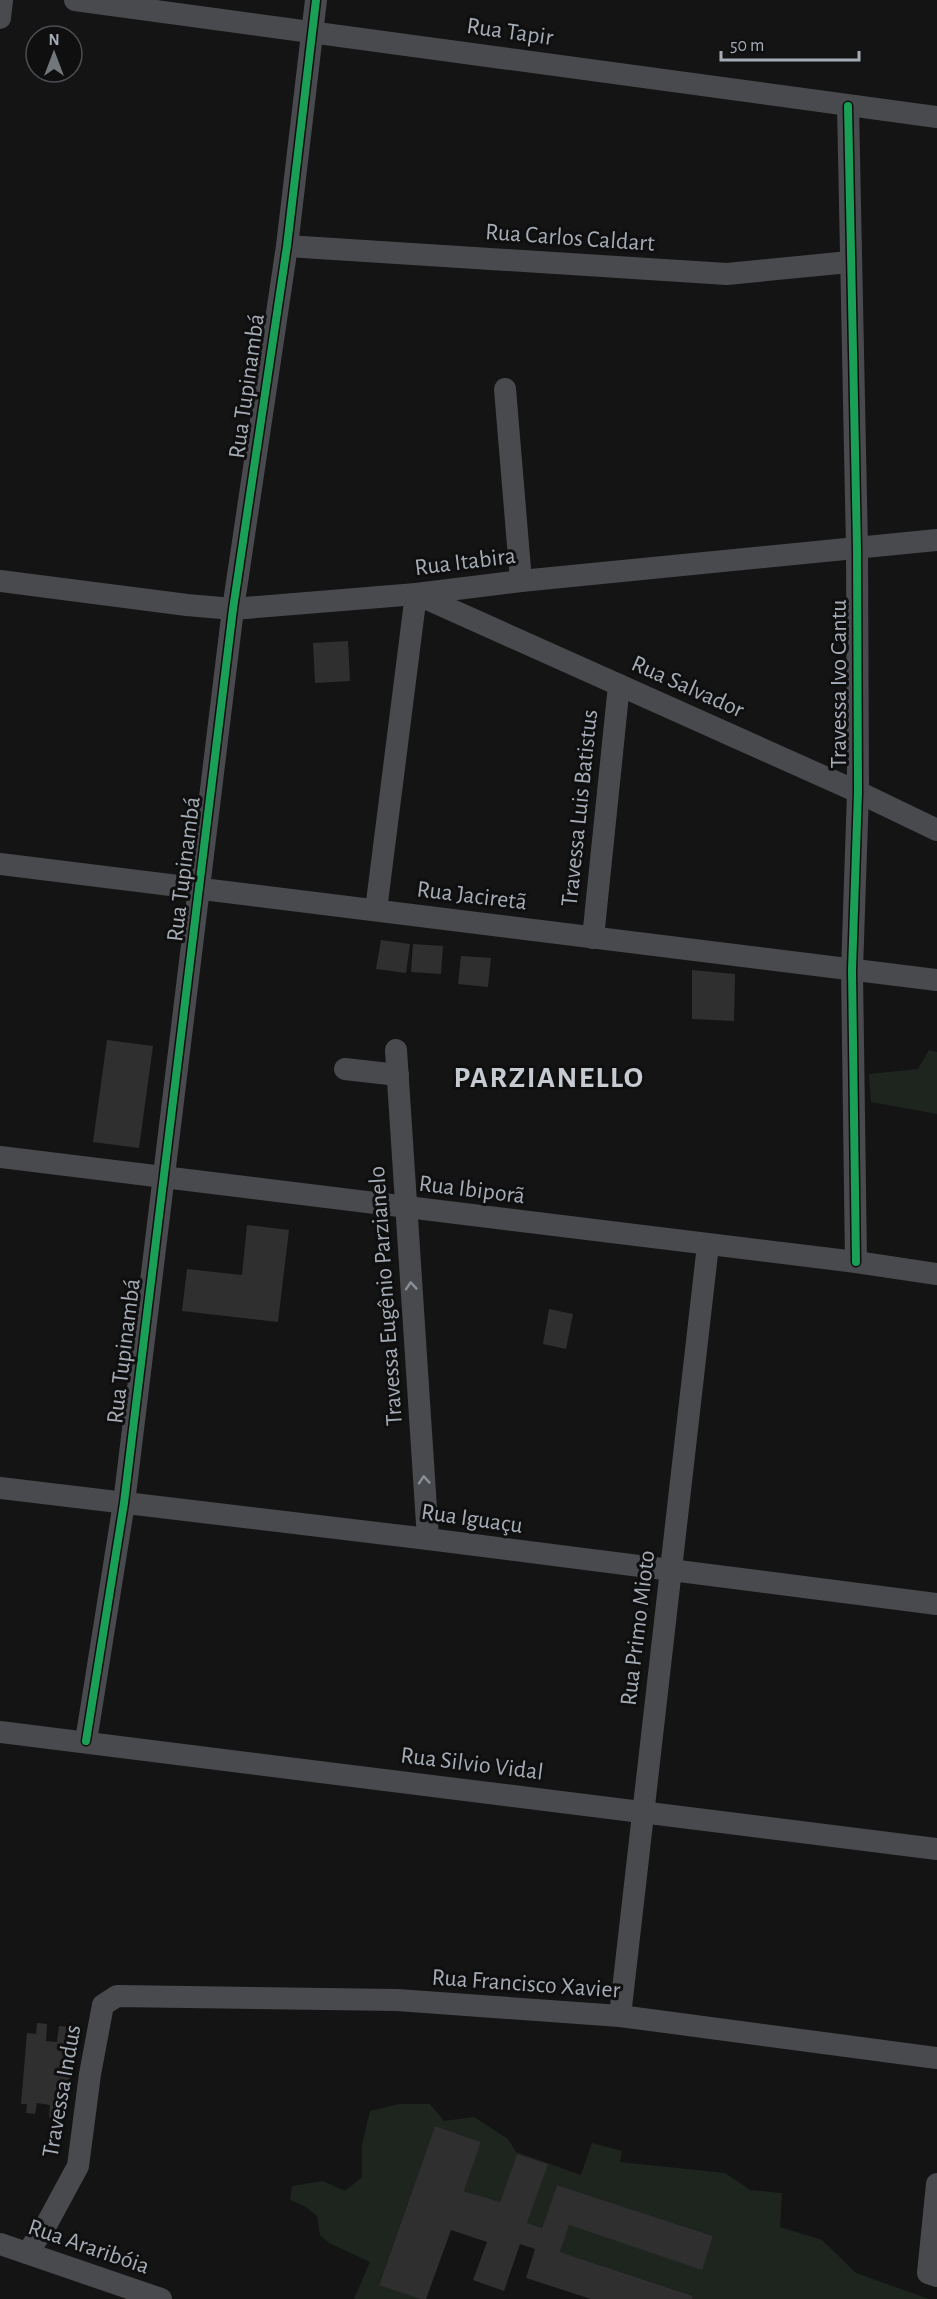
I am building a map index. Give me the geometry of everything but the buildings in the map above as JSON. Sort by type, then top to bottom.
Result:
[{"type":"street","points":[[0,18],[2,0]]},
{"type":"street","name":"Rua Tapir","points":[[75,0],[311,30],[937,117]]},
{"type":"street","name":"Rua Tupinambá","points":[[86,1742],[124,1503],[233,609],[287,246],[316,0]]},
{"type":"street","name":"Travessa Ivo Cantu","points":[[848,106],[849,262],[857,548],[858,792],[852,970],[856,1262]]},
{"type":"street","name":"Rua Carlos Caldart","points":[[287,246],[727,274],[849,262]]},
{"type":"street","points":[[506,389],[522,581]]},
{"type":"street","name":"Rua Itabira","points":[[0,581],[187,606],[233,609],[416,594],[522,581],[937,540]]},
{"type":"street","points":[[376,910],[416,594]]},
{"type":"street","name":"Rua Salvador","points":[[416,594],[858,792],[937,830]]},
{"type":"street","name":"Travessa Luis Batistus","points":[[593,938],[619,685]]},
{"type":"street","name":"Rua Jaciretã","points":[[0,864],[937,980]]},
{"type":"street","name":"Travessa Eugênio Parzianelo","points":[[396,1050],[428,1539]]},
{"type":"street","points":[[345,1069],[398,1075]]},
{"type":"street","name":"Rua Ibiporã","points":[[0,1157],[856,1262],[937,1274]]},
{"type":"street","name":"Rua Primo Mioto","points":[[620,2016],[708,1245]]},
{"type":"street","name":"Rua Iguaçu","points":[[0,1488],[428,1539],[937,1604]]},
{"type":"street","name":"Rua Silvio Vidal","points":[[0,1732],[937,1849]]},
{"type":"street","name":"Rua Francisco Xavier","points":[[109,1999],[117,1996],[397,2000],[620,2016],[937,2058]]},
{"type":"street","name":"Travessa Indus","points":[[27,2253],[44,2229],[78,2166],[90,2074],[103,2005],[109,1999]]},
{"type":"street","points":[[932,2275],[937,2184]]},
{"type":"street","name":"Rua Araribóia","points":[[0,2244],[161,2299]]},
{"type":"shaded area","points":[[929,1050],[937,1052],[937,1114],[871,1102],[869,1074],[918,1069]]},
{"type":"shaded area","points":[[399,2104],[430,2104],[444,2121],[474,2117],[508,2139],[516,2152],[581,2175],[592,2143],[622,2151],[620,2162],[725,2173],[750,2190],[782,2193],[780,2227],[822,2240],[856,2273],[929,2299],[692,2299],[693,2296],[560,2252],[569,2225],[702,2269],[713,2236],[557,2185],[542,2228],[527,2223],[547,2164],[517,2154],[500,2202],[464,2191],[481,2142],[435,2126],[379,2284],[420,2299],[354,2299],[370,2262],[329,2243],[320,2235],[317,2216],[306,2207],[290,2200],[292,2186],[323,2181],[345,2191],[362,2177],[362,2145],[370,2111]]},
{"type":"cycle path","points":[[86,1741],[124,1503],[233,609],[287,246],[316,0]]},
{"type":"cycle path","points":[[848,106],[857,548],[858,792],[852,970],[856,1262]]},
{"type":"district","name":"PARZIANELLO","points":[[549,1077]]}]
